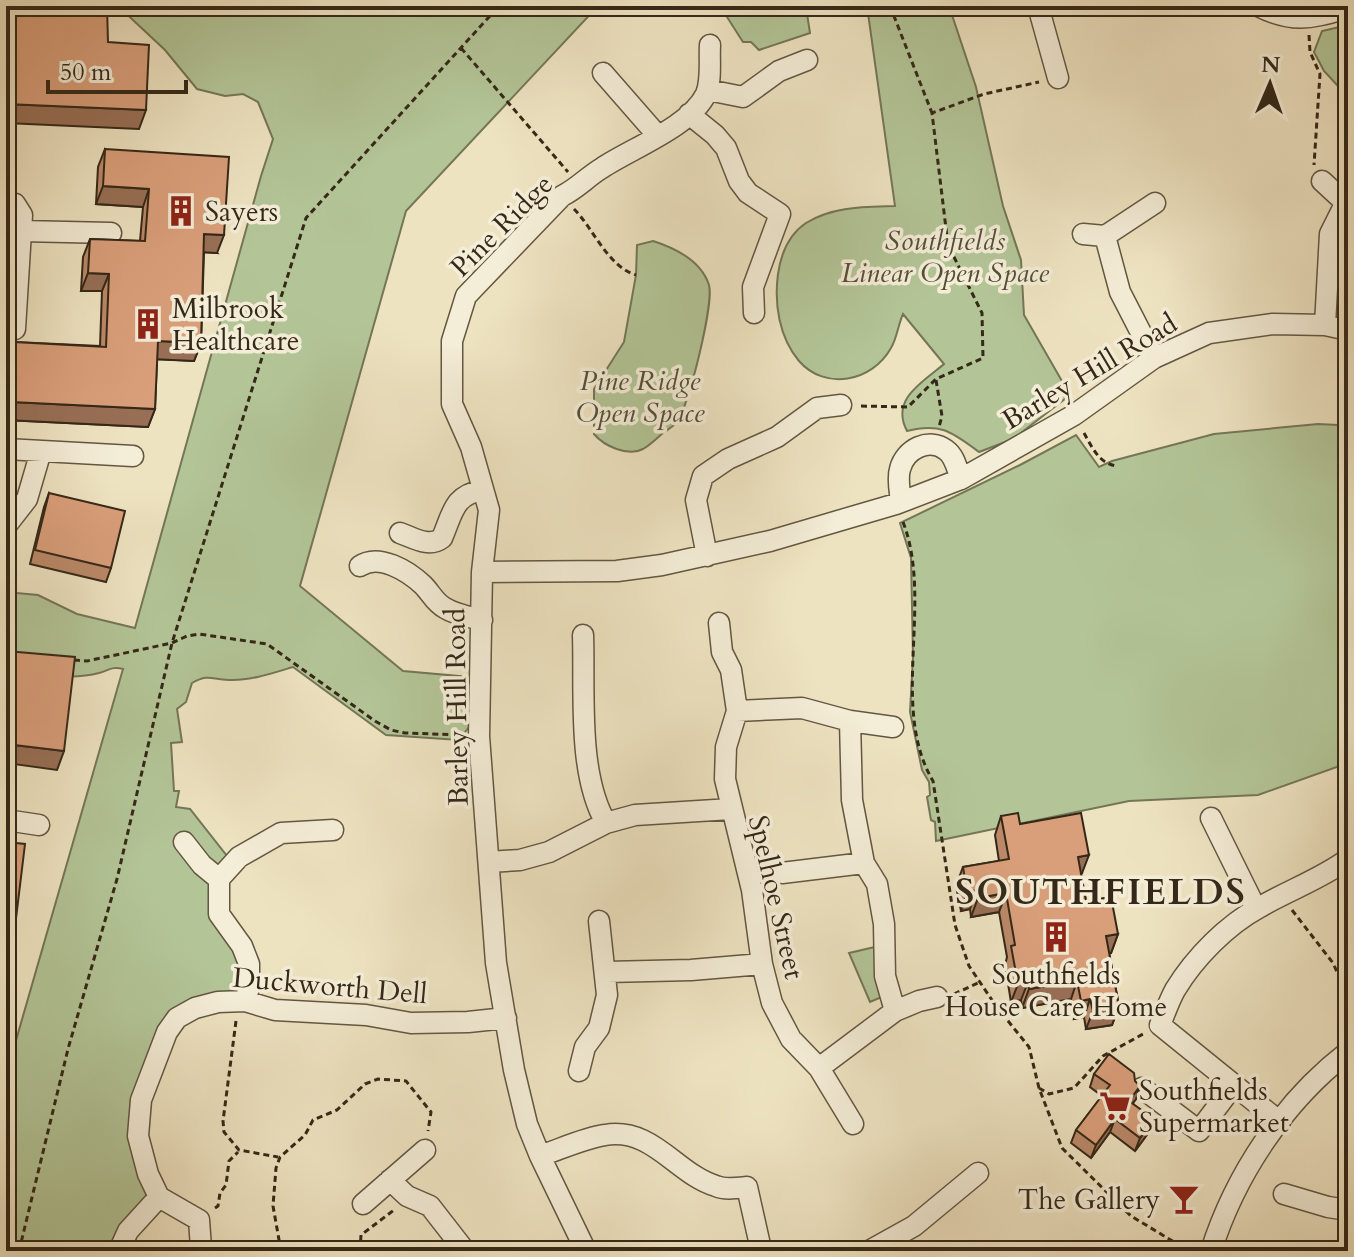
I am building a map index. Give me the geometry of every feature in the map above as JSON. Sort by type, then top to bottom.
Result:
[{"type":"street","points":[[1258,6],[1279,17],[1307,19],[1348,8]]},
{"type":"street","points":[[1045,8],[1058,78]]},
{"type":"street","points":[[710,45],[699,102],[715,135],[726,148],[739,181],[748,193],[780,214],[753,287],[754,313]]},
{"type":"street","points":[[699,102],[743,97],[779,71],[807,60]]},
{"type":"street","points":[[603,73],[658,136]]},
{"type":"street","name":"Pine Ridge","points":[[482,572],[489,510],[471,447],[452,404],[452,341],[466,296],[562,196],[581,187],[594,173],[658,136],[699,102]]},
{"type":"street","points":[[1322,181],[1347,205],[1330,234],[1325,325]]},
{"type":"street","points":[[1083,234],[1105,236],[1155,203]]},
{"type":"street","points":[[10,204],[22,215],[15,329]]},
{"type":"street","points":[[21,231],[111,233]]},
{"type":"street","points":[[1105,236],[1120,292],[1154,358]]},
{"type":"street","name":"Barley Hill Road","points":[[586,1251],[540,1156],[520,1097],[496,963],[479,736],[482,572],[617,571],[662,565],[770,541],[898,503],[961,479],[1074,415],[1154,358],[1209,333],[1273,324],[1325,325],[1348,330]]},
{"type":"street","points":[[707,556],[696,500],[703,476],[728,459],[777,437],[817,408],[841,405]]},
{"type":"street","points":[[898,503],[899,470],[912,449],[922,445],[944,448],[952,456],[961,479]]},
{"type":"street","points":[[6,449],[133,456]]},
{"type":"street","points":[[6,526],[27,499],[41,451]]},
{"type":"street","points":[[400,533],[426,543],[437,542],[442,538],[460,499],[470,492],[483,490]]},
{"type":"street","points":[[360,566],[367,560],[393,566],[412,576],[447,610],[482,620]]},
{"type":"street","points":[[719,623],[722,652],[731,670],[737,711],[726,747],[725,779],[731,809]]},
{"type":"street","points":[[583,635],[588,761],[592,786],[606,823]]},
{"type":"street","points":[[737,711],[802,708],[850,721],[893,727]]},
{"type":"street","points":[[850,721],[852,800],[864,863],[877,884],[884,924],[885,976],[895,1011]]},
{"type":"street","name":"Spelhoe Street","points":[[489,862],[520,860],[549,852],[606,823],[635,815],[731,809],[752,890],[762,964],[772,1003],[791,1039],[819,1068],[853,1124]]},
{"type":"street","points":[[1211,818],[1256,909]]},
{"type":"street","points":[[6,820],[39,825]]},
{"type":"street","points":[[243,1001],[249,988],[249,964],[242,946],[219,914],[219,879],[239,857],[281,833],[333,830]]},
{"type":"street","points":[[184,842],[202,865],[219,879]]},
{"type":"street","points":[[1280,1122],[1160,1025],[1175,991],[1201,956],[1228,929],[1256,909],[1348,859]]},
{"type":"street","points":[[782,873],[864,863]]},
{"type":"street","points":[[579,1071],[585,1047],[599,1028],[607,995],[607,972],[599,921]]},
{"type":"street","points":[[607,972],[762,964]]},
{"type":"street","points":[[819,1068],[895,1011],[937,997]]},
{"type":"street","name":"Duckworth Dell","points":[[159,1197],[148,1174],[138,1136],[141,1100],[167,1032],[177,1018],[195,1008],[218,1002],[243,1001],[275,1010],[366,1015],[411,1023],[506,1018]]},
{"type":"street","points":[[1211,1251],[1221,1219],[1243,1174],[1308,1087],[1348,1052]]},
{"type":"street","points":[[1142,1088],[1199,1131],[1233,1086]]},
{"type":"street","points":[[540,1156],[606,1134],[629,1135],[653,1143],[700,1180],[720,1188],[747,1187],[760,1245]]},
{"type":"street","points":[[363,1204],[425,1150]]},
{"type":"street","points":[[873,1250],[914,1226],[978,1173]]},
{"type":"street","points":[[390,1180],[410,1198],[430,1206],[465,1251]]},
{"type":"street","points":[[1284,1194],[1348,1210]]},
{"type":"street","points":[[119,1251],[128,1231],[159,1197],[199,1220],[201,1248]]},
{"type":"path","points":[[19,1251],[68,1049],[117,879],[172,643],[306,218],[499,6]]},
{"type":"path","points":[[841,405],[908,407],[936,379],[983,358],[982,313],[948,245],[932,113],[890,6]]},
{"type":"path","points":[[1307,19],[1310,52],[1320,74],[1313,171],[1322,181]]},
{"type":"path","points":[[461,48],[581,187]]},
{"type":"path","points":[[932,113],[984,94],[1058,78]]},
{"type":"path","points":[[562,196],[584,219],[610,255],[627,272],[636,275]]},
{"type":"path","points":[[934,446],[942,416],[936,379]]},
{"type":"path","points":[[1074,415],[1096,455],[1108,465],[1117,466]]},
{"type":"path","points":[[898,503],[914,560],[913,711],[924,767],[933,781],[955,925],[969,966],[1029,1047],[1039,1088],[1062,1148],[1131,1216],[1189,1251]]},
{"type":"path","points":[[74,660],[87,661],[172,643],[199,634],[267,644],[391,730],[479,736]]},
{"type":"path","points":[[937,997],[964,992],[980,982]]},
{"type":"path","points":[[243,1001],[232,1039],[224,1132],[239,1150],[280,1157]]},
{"type":"path","points":[[1039,1088],[1049,1094],[1074,1088],[1103,1056],[1160,1025]]},
{"type":"path","points":[[281,1251],[273,1206],[280,1157],[305,1135],[313,1120],[337,1110],[356,1090],[378,1079],[406,1081],[431,1112],[425,1150]]},
{"type":"path","points":[[199,1220],[218,1206],[220,1193],[226,1185],[229,1161],[239,1150]]},
{"type":"path","points":[[360,1251],[361,1235],[410,1198]]},
{"type":"green space","points":[[118,6],[598,6],[406,211],[300,586],[403,671],[470,677],[469,727],[459,740],[386,735],[293,667],[245,679],[207,678],[192,683],[186,702],[177,709],[182,742],[171,743],[174,791],[179,791],[176,807],[190,809],[227,856],[219,879],[249,988],[177,1018],[141,1100],[159,1197],[119,1251],[6,1251],[6,1075],[123,669],[76,676],[6,670],[6,592],[38,595],[77,614],[135,628],[273,139],[258,102],[243,94],[225,96],[197,89],[165,50]]},
{"type":"green space","points":[[725,6],[813,6],[806,7],[810,33],[759,50],[751,42],[743,42],[727,17]]},
{"type":"green space","name":"Southfields Linear Open Space","points":[[867,6],[949,6],[976,87],[1003,206],[1021,260],[1024,315],[1070,395],[1013,439],[979,452],[946,431],[929,428],[907,431],[903,420],[906,400],[944,364],[903,314],[893,344],[883,360],[860,375],[835,379],[810,370],[799,361],[787,342],[780,320],[777,297],[779,266],[794,233],[816,217],[838,210],[895,206]]},
{"type":"green space","points":[[1348,25],[1348,97],[1324,71],[1314,52],[1322,31]]},
{"type":"green space","name":"Pine Ridge Open Space","points":[[653,241],[678,251],[694,262],[705,276],[710,295],[694,376],[677,422],[643,449],[630,452],[604,443],[594,434],[594,389],[624,342],[636,275],[637,245]]},
{"type":"green space","points":[[1318,424],[1348,429],[1348,763],[1258,795],[1129,801],[936,841],[935,822],[931,820],[927,797],[930,795],[929,782],[922,770],[910,712],[913,657],[911,558],[900,523],[1076,435],[1099,467],[1214,434]]},
{"type":"green space","points":[[879,946],[884,996],[870,1002],[849,953]]},
{"type":"building","points":[[6,6],[107,6],[108,42],[149,45],[146,110],[6,104]]},
{"type":"building","points":[[105,149],[229,157],[224,235],[204,234],[201,343],[158,341],[155,409],[12,402],[12,395],[6,394],[6,196],[15,200],[9,310],[15,322],[14,342],[106,347],[109,274],[88,273],[90,239],[145,241],[149,189],[103,186]]},
{"type":"building","points":[[49,493],[125,511],[111,568],[35,550]]},
{"type":"building","points":[[6,651],[75,657],[64,751],[6,744]]},
{"type":"building","name":"Southfields House Care Home","points":[[1018,813],[1020,824],[1081,813],[1089,855],[1078,857],[1086,901],[1111,897],[1118,934],[1106,936],[1119,1006],[1093,1011],[1090,999],[1081,1001],[1077,981],[1029,989],[1028,982],[1018,984],[1006,893],[978,898],[977,890],[967,892],[963,867],[1009,859],[1001,816]]},
{"type":"building","points":[[6,842],[25,844],[14,935],[6,934]]},
{"type":"building","points":[[1109,1054],[1134,1073],[1135,1081],[1140,1086],[1129,1101],[1154,1119],[1140,1138],[1115,1119],[1096,1145],[1076,1130],[1110,1085],[1094,1074]]},
{"type":"place","name":"Sayers","points":[[181,211]]},
{"type":"place","name":"Milbrook Healthcare","points":[[148,324]]},
{"type":"place","name":"Southfields House Care Home","points":[[1056,937]]},
{"type":"place","name":"Southfields Supermarket","points":[[1115,1106]]},
{"type":"place","name":"The Gallery","points":[[1184,1199]]},
{"type":"district","name":"SOUTHFIELDS","points":[[1101,891]]}]
